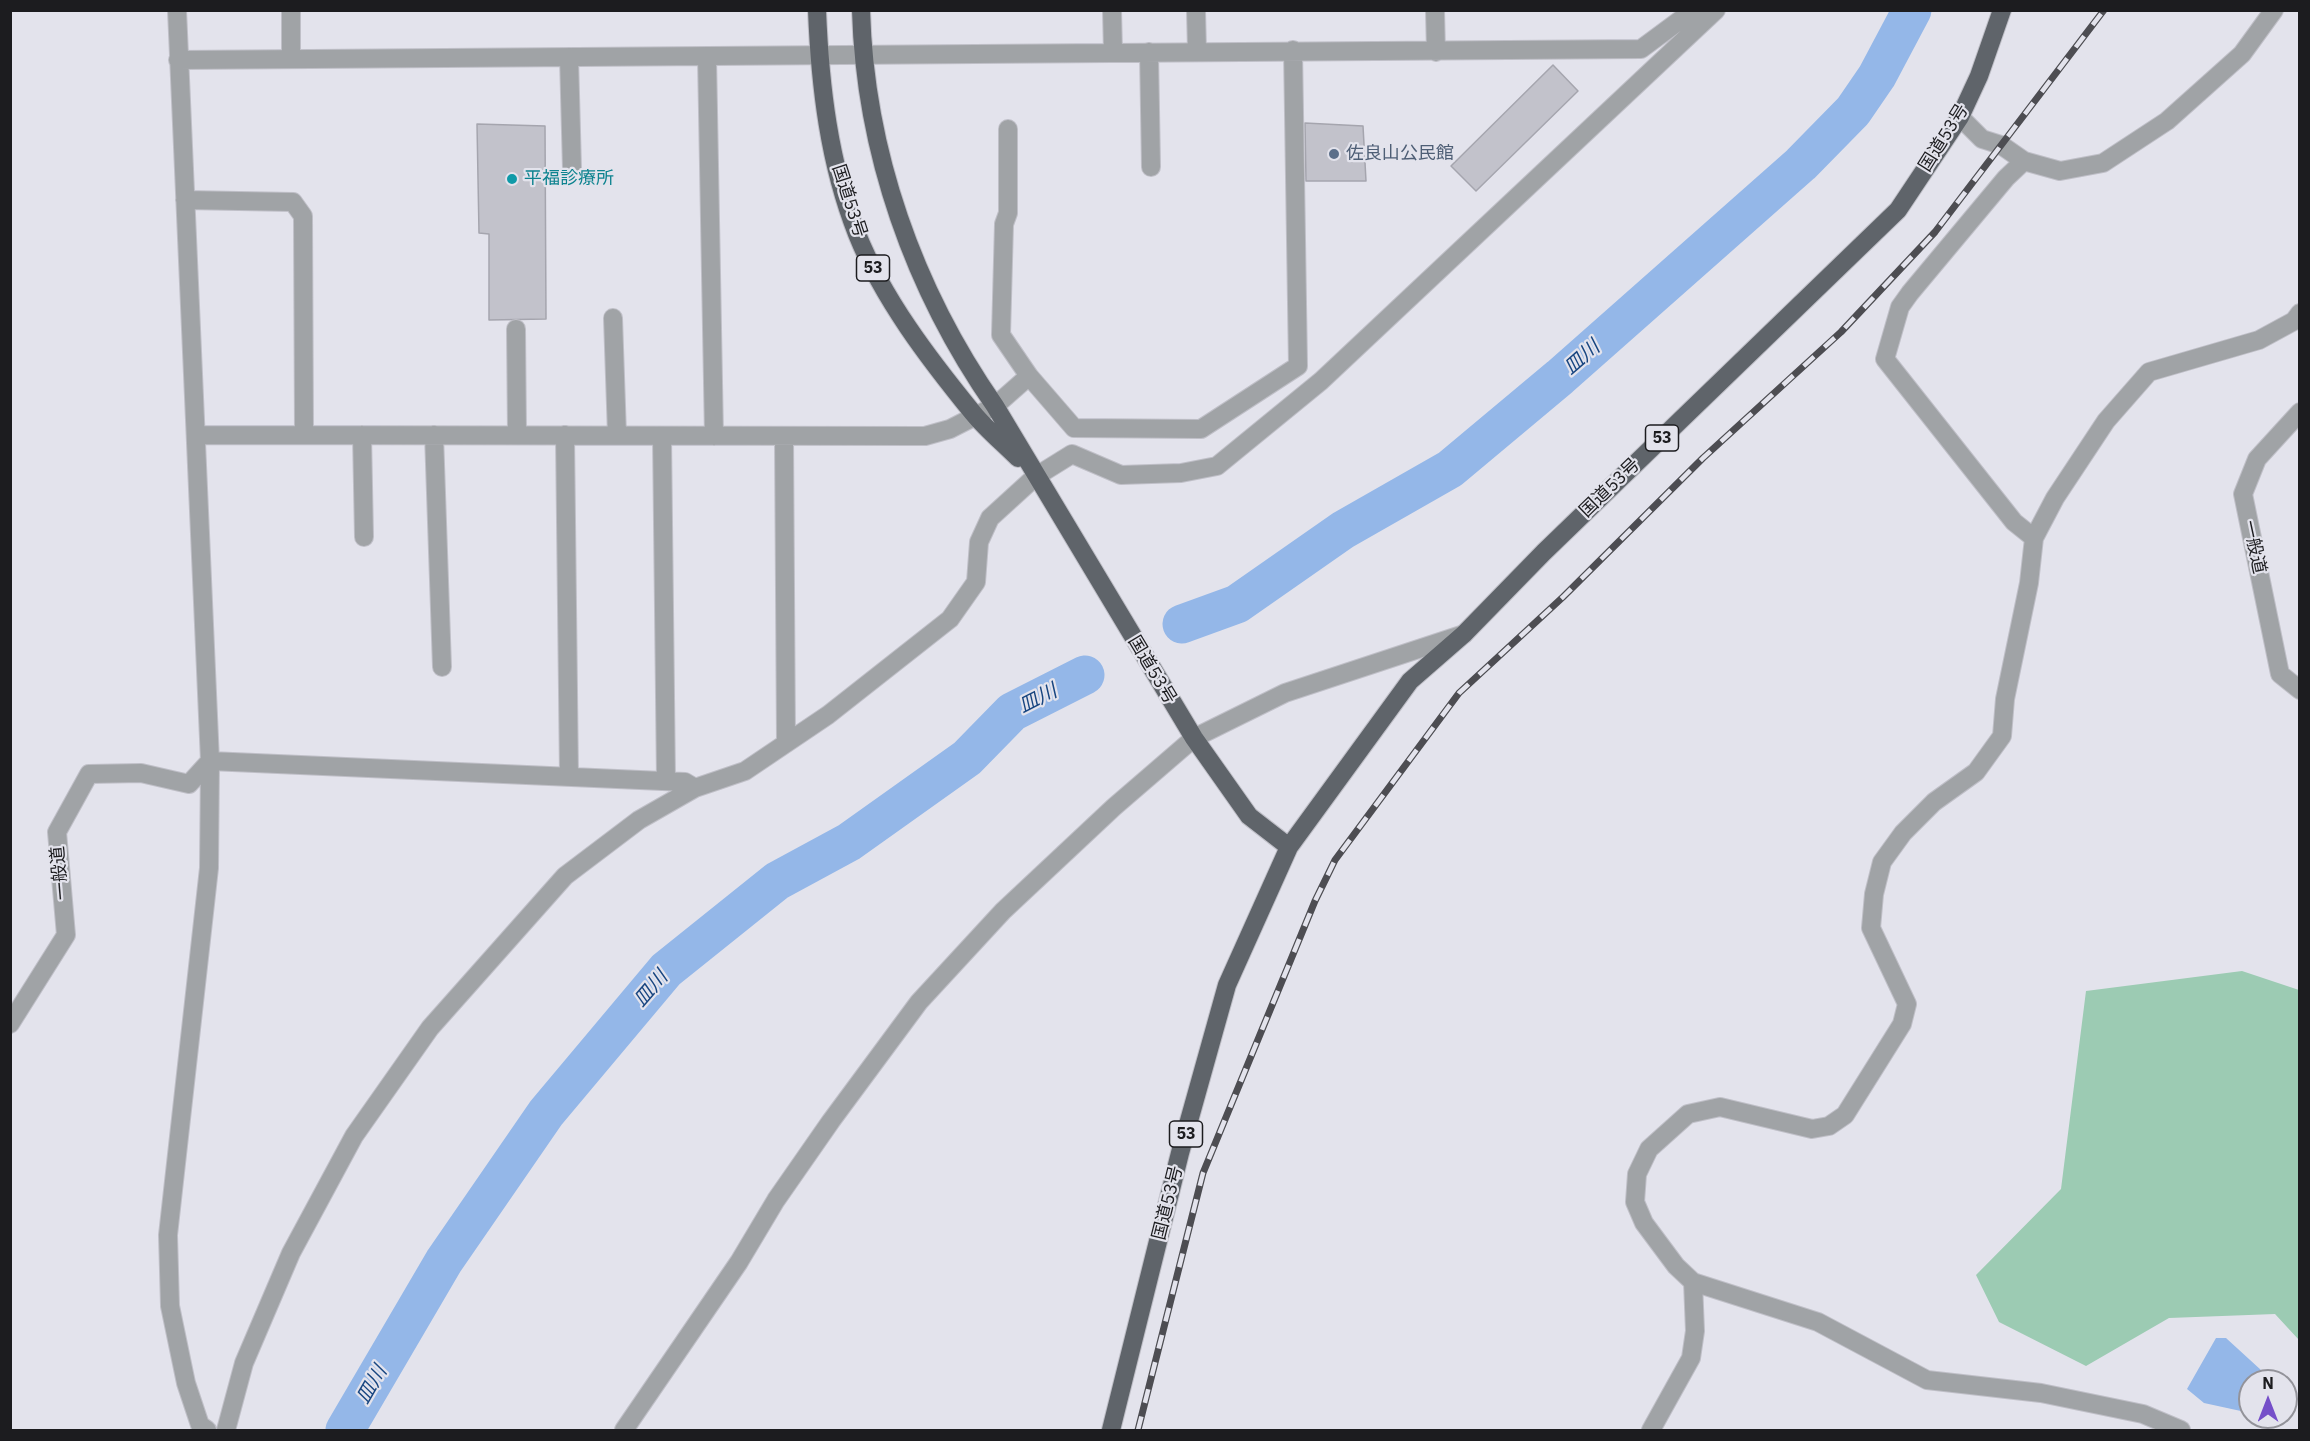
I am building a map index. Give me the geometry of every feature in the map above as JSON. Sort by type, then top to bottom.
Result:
[{"type":"highway","name":"国道53号","points":[[817,10],[819,54],[832,147],[842,190],[858,234],[900,315],[974,415],[1035,477]]},
{"type":"highway","name":"国道53号","points":[[861,10],[862,54],[874,134],[901,225],[933,296],[974,376],[995,406],[1035,477],[1180,717],[1249,816],[1289,846]]},
{"type":"highway","name":"国道53号","points":[[1111,1431],[1180,1153],[1227,985],[1289,846],[1410,681],[1464,634],[1544,552],[1898,210],[1960,117],[1979,76],[2002,10]]},
{"type":"street","points":[[177,10],[210,761],[209,868],[168,1235],[170,1306],[186,1383],[200,1425],[207,1431]]},
{"type":"street","points":[[291,10],[291,58]]},
{"type":"street","points":[[1112,10],[1113,52]]},
{"type":"street","points":[[1196,10],[1197,51]]},
{"type":"street","points":[[1435,10],[1436,52]]},
{"type":"street","points":[[178,60],[1641,49],[1691,12],[1699,10]]},
{"type":"street","points":[[226,1431],[244,1363],[291,1253],[354,1136],[430,1028],[565,876],[639,820],[695,788],[745,771],[828,715],[950,619],[976,582],[979,542],[990,518],[1035,477],[1072,454],[1121,475],[1181,473],[1217,466],[1321,381],[1716,10]]},
{"type":"street","points":[[1960,117],[1982,139],[2001,145],[2024,160],[2060,171],[2103,163],[2167,121],[2226,69],[2242,54],[2274,10]]},
{"type":"street","points":[[1641,49],[1648,75]]},
{"type":"street","points":[[1293,50],[1298,366]]},
{"type":"street","points":[[1149,52],[1151,167]]},
{"type":"street","points":[[569,57],[572,169]]},
{"type":"street","points":[[706,57],[714,436]]},
{"type":"street","points":[[1008,129],[1008,213],[1004,224],[1001,335],[1029,376],[1074,428],[1201,429],[1298,366]]},
{"type":"street","points":[[2024,160],[2006,178],[1900,307],[1885,359],[2014,522],[2034,538]]},
{"type":"street","points":[[185,200],[293,202],[303,216],[304,435]]},
{"type":"street","points":[[613,318],[617,435]]},
{"type":"street","points":[[2181,1431],[2143,1414],[2041,1393],[1927,1380],[1818,1322],[1693,1282],[1676,1266],[1644,1223],[1635,1202],[1637,1174],[1649,1149],[1688,1114],[1720,1107],[1812,1129],[1829,1126],[1845,1115],[1902,1024],[1907,1004],[1871,928],[1874,894],[1882,862],[1903,833],[1934,802],[1976,772],[2002,736],[2005,699],[2029,583],[2034,538],[2055,498],[2106,421],[2149,372],[2259,340],[2298,323]]},
{"type":"street","points":[[516,329],[517,435]]},
{"type":"street","points":[[1298,366],[1321,381]]},
{"type":"street","points":[[196,435],[926,436],[950,429],[995,406],[1029,376]]},
{"type":"street","name":"一般道","points":[[2300,412],[2257,459],[2243,494],[2280,674],[2300,690]]},
{"type":"street","points":[[362,435],[364,537]]},
{"type":"street","points":[[434,435],[442,667]]},
{"type":"street","points":[[565,435],[569,777]]},
{"type":"street","points":[[662,436],[666,781]]},
{"type":"street","points":[[784,436],[786,743]]},
{"type":"street","points":[[624,1431],[739,1262],[776,1200],[919,1002],[1003,911],[1114,807],[1194,738],[1285,693],[1464,634]]},
{"type":"street","points":[[210,761],[685,782],[695,788]]},
{"type":"street","name":"一般道","points":[[10,1024],[66,935],[57,832],[88,774],[141,773],[189,784],[210,761]]},
{"type":"street","points":[[1651,1431],[1691,1358],[1695,1331],[1693,1282]]},
{"type":"green space","points":[[2242,971],[2299,990],[2299,1340],[2275,1314],[2169,1318],[2086,1366],[1999,1322],[1976,1275],[2061,1189],[2086,991]]},
{"type":"water","points":[[2216,1338],[2226,1338],[2260,1369],[2238,1369],[2238,1410],[2204,1403],[2187,1389]]},
{"type":"building","points":[[1553,65],[1578,91],[1476,191],[1451,166]]},
{"type":"building","name":"佐良山公民館","points":[[1305,123],[1363,126],[1366,181],[1306,181]]},
{"type":"building","name":"平福診療所","points":[[477,124],[545,126],[546,319],[489,320],[489,234],[479,233]]},
{"type":"waterway","name":"皿川","points":[[1182,624],[1237,604],[1343,530],[1450,469],[1560,377],[1801,164],[1853,111],[1877,76],[1912,10]]},
{"type":"waterway","name":"皿川","points":[[345,1430],[444,1261],[546,1113],[666,970],[777,881],[849,842],[967,758],[1012,712],[1085,675]]},
{"type":"railway","points":[[1138,1430],[1203,1173],[1315,901],[1335,860],[1459,693],[1563,597],[1703,458],[1841,332],[1935,232],[2104,10]]},
{"type":"place","name":"佐良山公民館","points":[[1334,154]]},
{"type":"place","name":"平福診療所","points":[[512,179]]}]
